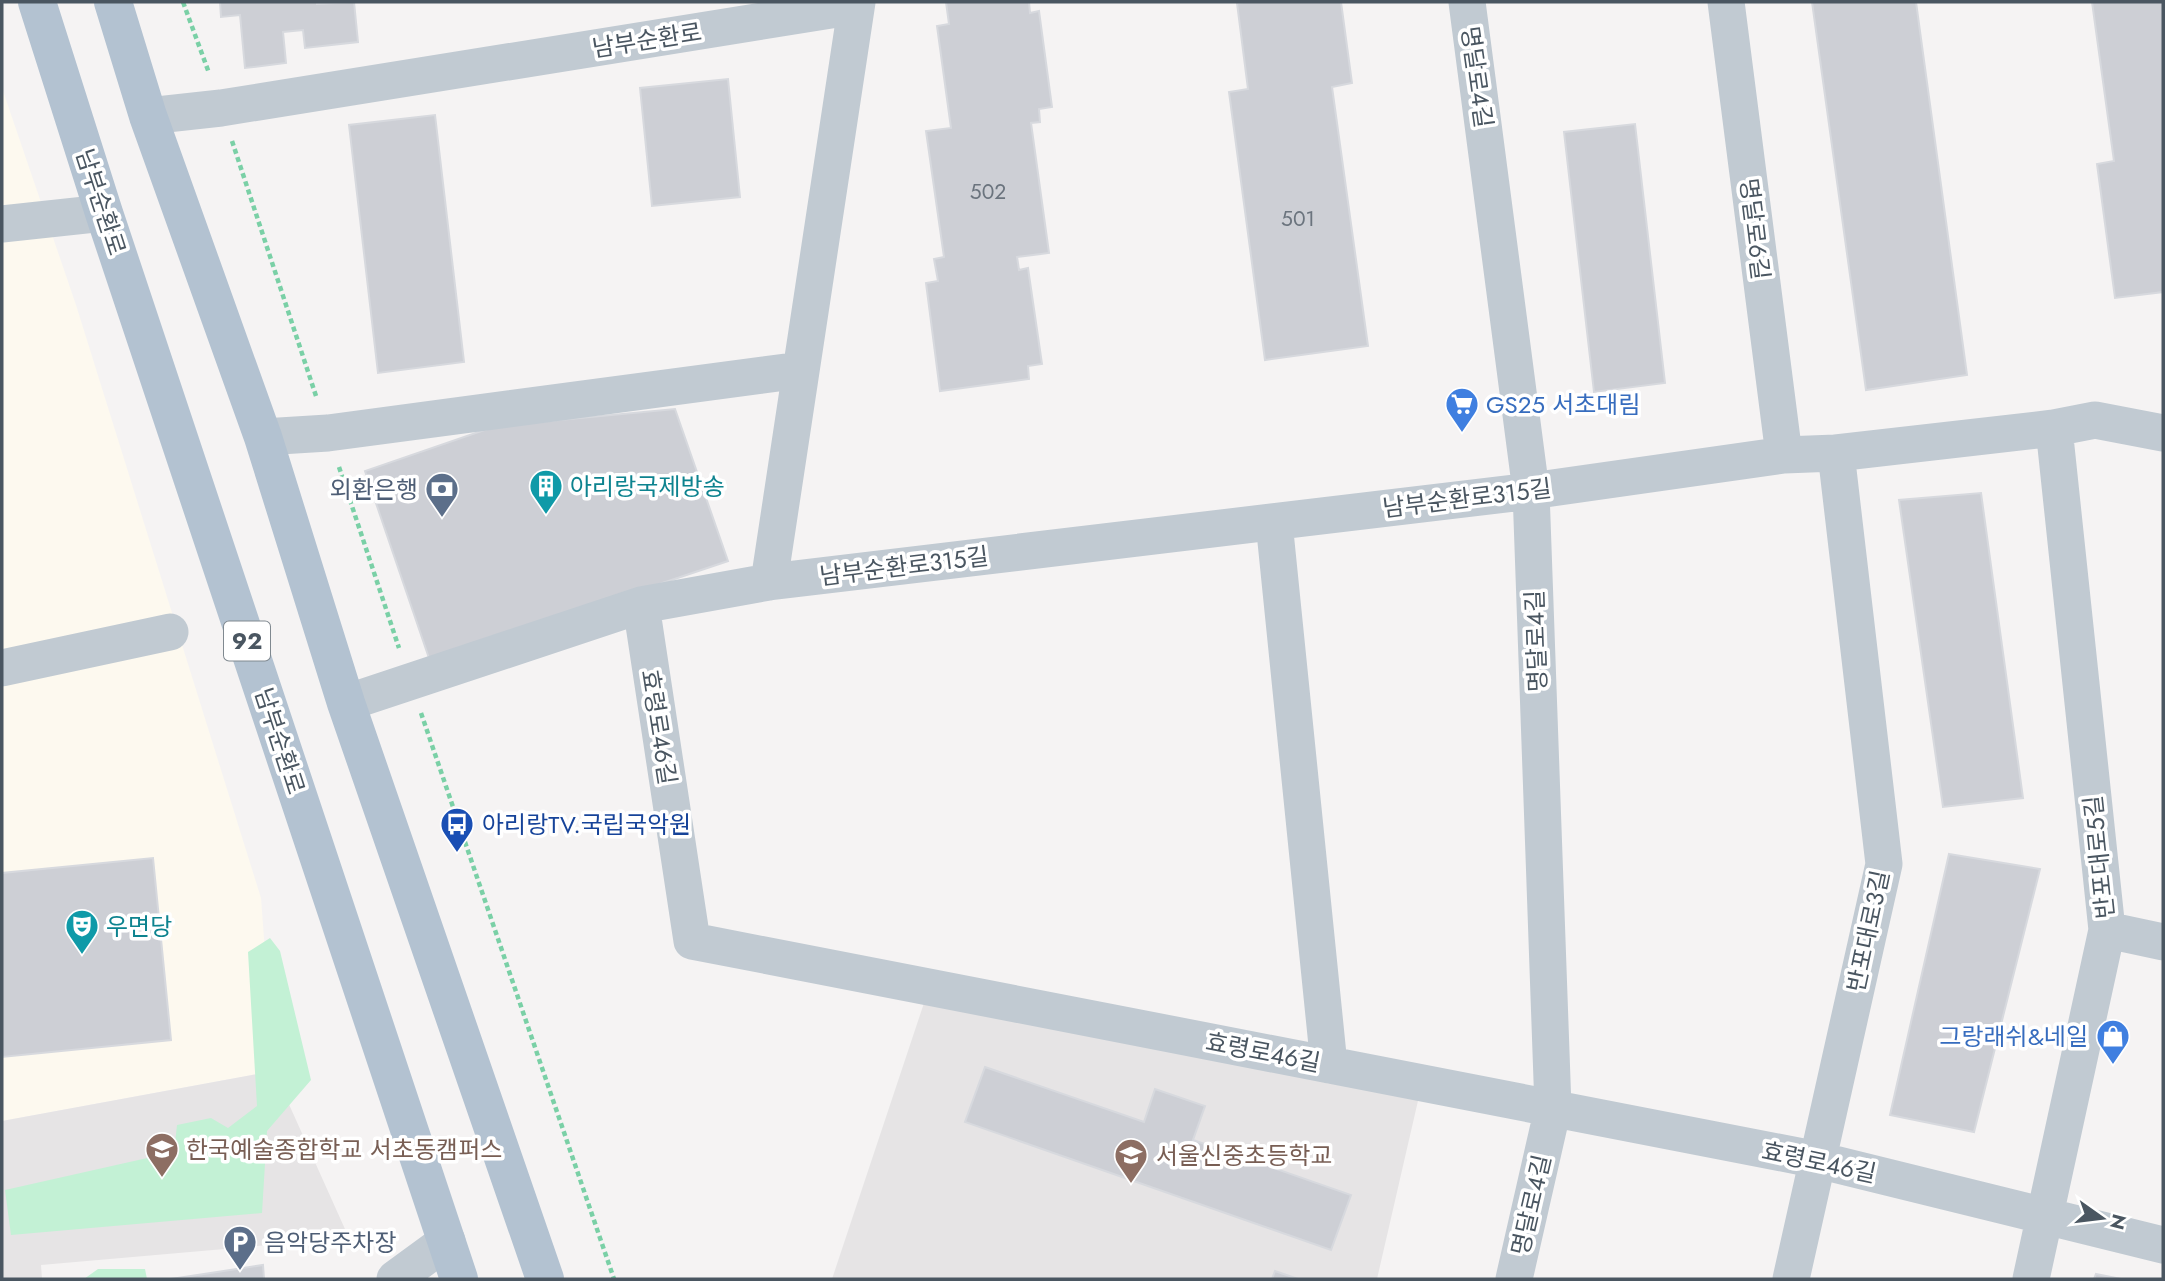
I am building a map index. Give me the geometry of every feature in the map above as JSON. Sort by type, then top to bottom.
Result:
[{"type":"main road","name":"남부순환로","points":[[37,2],[104,213],[459,1279]]},
{"type":"main road","points":[[113,2],[148,116],[263,438],[346,703],[545,1279]]},
{"type":"street","name":"명달로4길","points":[[1467,2],[1531,491],[1553,1108],[1514,1279]]},
{"type":"street","name":"명달로6길","points":[[1726,2],[1784,455]]},
{"type":"street","points":[[769,582],[856,4]]},
{"type":"street","name":"남부순환로","points":[[148,116],[221,108],[856,4]]},
{"type":"street","points":[[2,224],[104,213]]},
{"type":"street","points":[[263,438],[328,433],[801,370]]},
{"type":"street","name":"남부순환로315길","points":[[346,703],[641,606],[769,582],[1531,491],[1784,455],[1836,453],[2054,428],[2095,420],[2163,433]]},
{"type":"street","name":"반포대로5길","points":[[2031,1279],[2107,930],[2054,428]]},
{"type":"street","name":"반포대로3길","points":[[1791,1279],[1884,864],[1836,453]]},
{"type":"street","points":[[1274,522],[1329,1065]]},
{"type":"street","name":"효령로46길","points":[[641,606],[692,941],[1818,1160],[2163,1245]]},
{"type":"street","points":[[2,668],[170,632]]},
{"type":"street","points":[[2107,930],[2163,942]]},
{"type":"street","points":[[395,1279],[447,1241]]},
{"type":"path","points":[[183,2],[221,108],[410,682],[614,1279]]},
{"type":"shaded area","points":[[2,88],[76,305],[261,898],[274,1071],[2,1121]]},
{"type":"shaded area","name":"서울신중초등학교","points":[[929,988],[1420,1092],[1377,1279],[832,1279]]},
{"type":"shaded area","name":"한국예술종합학교 서초동캠퍼스","points":[[274,1071],[349,1238],[41,1265],[42,1279],[2,1279],[2,1121]]},
{"type":"green space","points":[[270,938],[280,951],[311,1080],[267,1131],[262,1213],[11,1235],[5,1190],[174,1152],[177,1125],[211,1118],[228,1128],[257,1106],[248,952]]},
{"type":"green space","points":[[98,1269],[145,1269],[147,1279],[84,1279]]},
{"type":"building","points":[[220,2],[354,2],[358,42],[305,48],[303,30],[283,32],[286,63],[245,68],[240,15],[221,17]]},
{"type":"building","points":[[946,2],[1029,2],[1030,13],[1039,11],[1052,107],[1039,109],[1040,122],[1031,123],[1049,253],[1017,257],[1019,270],[1028,268],[1042,364],[1028,366],[1029,379],[940,391],[926,283],[938,281],[934,259],[944,257],[926,131],[951,128],[937,26],[949,24]]},
{"type":"building","points":[[1341,2],[1352,83],[1332,87],[1368,346],[1265,360],[1229,92],[1248,89],[1237,3]]},
{"type":"building","points":[[1812,2],[1916,2],[1967,375],[1866,390]]},
{"type":"building","points":[[2092,2],[2163,2],[2163,292],[2115,298],[2097,164],[2114,161]]},
{"type":"building","points":[[728,79],[740,197],[652,206],[640,88]]},
{"type":"building","points":[[435,115],[464,362],[378,373],[349,125]]},
{"type":"building","points":[[1635,124],[1665,383],[1594,392],[1564,132]]},
{"type":"building","name":"아리랑국제방송","points":[[675,409],[728,561],[430,661],[365,471],[496,426]]},
{"type":"building","points":[[1981,493],[2023,798],[1943,807],[1899,500]]},
{"type":"building","points":[[1949,854],[2040,869],[1974,1132],[1890,1115]]},
{"type":"building","name":"우면당","points":[[153,858],[171,1040],[2,1057],[2,873]]},
{"type":"building","points":[[985,1067],[1144,1122],[1155,1089],[1205,1106],[1193,1140],[1351,1195],[1331,1250],[965,1122]]},
{"type":"building","name":"음악당주차장","points":[[263,1265],[264,1279],[171,1279]]},
{"type":"building","points":[[1275,1271],[1298,1279],[1272,1279]]},
{"type":"building","points":[[2096,1274],[2121,1279],[2094,1279]]},
{"type":"place","name":"GS25 서초대림","points":[[1462,434]]},
{"type":"place","name":"아리랑국제방송","points":[[546,516]]},
{"type":"place","name":"외환은행","points":[[442,519]]},
{"type":"place","name":"아리랑TV.국립국악원","points":[[457,854]]},
{"type":"place","name":"우면당","points":[[82,956]]},
{"type":"place","name":"그랑래쉬&네일","points":[[2113,1066]]},
{"type":"place","name":"한국예술종합학교 서초동캠퍼스","points":[[162,1179]]},
{"type":"place","name":"서울신중초등학교","points":[[1131,1185]]},
{"type":"place","name":"음악당주차장","points":[[240,1272]]}]
